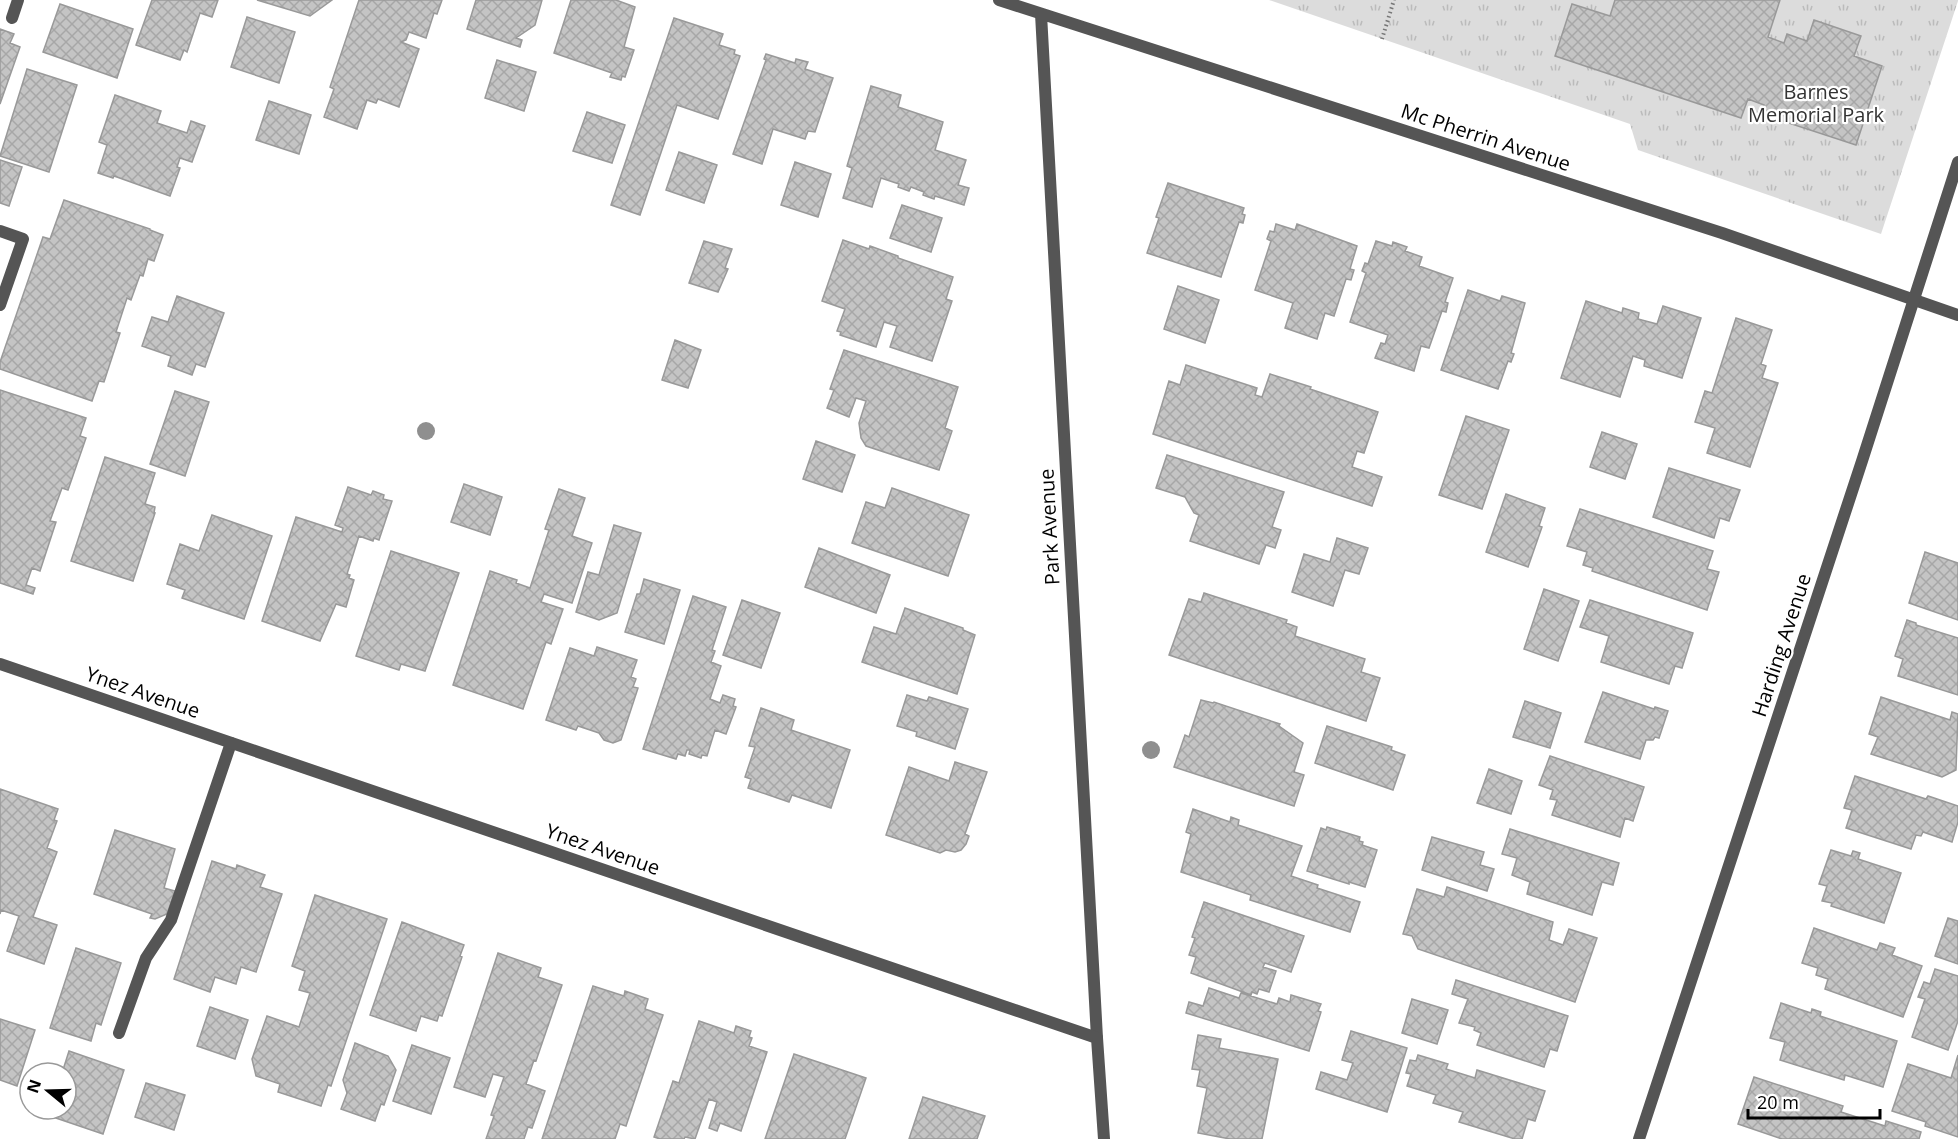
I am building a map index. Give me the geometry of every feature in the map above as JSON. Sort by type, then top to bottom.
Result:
[{"type":"street","points":[[12,18],[18,0]]},
{"type":"street","name":"Mc Pherrin Avenue","points":[[999,0],[1722,233],[1958,315]]},
{"type":"street","name":"Park Avenue","points":[[1041,14],[1096,1038]]},
{"type":"street","name":"Harding Avenue","points":[[1639,1139],[1958,162]]},
{"type":"street","points":[[0,231],[22,239],[0,305]]},
{"type":"street","name":"Ynez Avenue","points":[[0,664],[1096,1038]]},
{"type":"street","points":[[119,1034],[146,958],[171,920],[231,743]]},
{"type":"street","points":[[1096,1038],[1104,1139]]},
{"type":"path","points":[[1382,39],[1394,0]]},
{"type":"green space","name":"Barnes Memorial Park","points":[[1269,0],[1958,1],[1881,234],[1638,150],[1630,124]]},
{"type":"building","points":[[152,0],[218,0],[212,17],[200,13],[187,52],[184,50],[180,60],[136,45]]},
{"type":"building","points":[[257,0],[332,0],[310,16]]},
{"type":"building","points":[[359,0],[442,0],[437,14],[434,13],[426,38],[409,32],[406,40],[401,42],[419,49],[399,107],[378,99],[376,103],[367,100],[357,129],[324,117],[334,89],[330,87]]},
{"type":"building","points":[[476,0],[542,0],[535,25],[516,38],[522,40],[520,47],[467,29]]},
{"type":"building","points":[[571,0],[616,0],[635,7],[624,47],[634,50],[625,77],[622,76],[621,80],[610,77],[612,73],[554,53]]},
{"type":"building","points":[[1615,0],[1780,0],[1768,37],[1784,43],[1787,34],[1807,41],[1814,20],[1861,36],[1854,56],[1882,66],[1856,145],[1761,114],[1764,105],[1748,99],[1741,118],[1555,56],[1572,4],[1610,16]]},
{"type":"building","points":[[60,4],[133,29],[117,78],[43,52]]},
{"type":"building","points":[[247,17],[295,32],[279,83],[231,67]]},
{"type":"building","points":[[674,18],[723,34],[719,45],[735,50],[734,54],[740,56],[718,119],[677,105],[640,215],[611,205]]},
{"type":"building","points":[[0,29],[14,34],[10,43],[20,47],[0,104]]},
{"type":"building","points":[[766,54],[795,63],[796,59],[808,62],[805,69],[833,78],[815,132],[808,131],[805,139],[773,129],[762,164],[733,154],[766,60],[764,59]]},
{"type":"building","points":[[497,60],[536,72],[524,111],[485,98]]},
{"type":"building","points":[[27,69],[77,85],[49,172],[0,156]]},
{"type":"building","points":[[871,86],[901,95],[898,107],[943,122],[935,150],[966,160],[958,185],[969,188],[964,205],[935,196],[934,199],[911,187],[909,191],[898,187],[899,184],[881,178],[872,207],[843,198],[852,168],[847,166]]},
{"type":"building","points":[[115,95],[161,111],[157,123],[187,133],[191,121],[205,126],[192,162],[180,158],[177,167],[180,168],[170,196],[114,176],[113,178],[98,173],[107,145],[99,142]]},
{"type":"building","points":[[269,101],[311,115],[299,154],[256,140]]},
{"type":"building","points":[[587,112],[625,125],[612,163],[573,151]]},
{"type":"building","points":[[679,152],[717,165],[704,203],[666,190]]},
{"type":"building","points":[[0,160],[22,167],[9,206],[0,203]]},
{"type":"building","points":[[795,162],[831,174],[818,217],[781,205]]},
{"type":"building","points":[[1168,183],[1244,208],[1243,223],[1239,222],[1221,277],[1147,253]]},
{"type":"building","points":[[64,200],[163,235],[154,261],[148,259],[143,276],[140,275],[131,300],[127,298],[116,332],[120,333],[104,382],[99,381],[92,401],[0,369],[0,362],[43,237],[50,239]]},
{"type":"building","points":[[902,205],[942,218],[931,252],[890,238]]},
{"type":"building","points":[[1276,224],[1295,230],[1297,224],[1357,246],[1350,269],[1354,270],[1351,280],[1346,279],[1334,316],[1325,313],[1317,339],[1285,328],[1293,303],[1255,290],[1271,241],[1267,239],[1270,231],[1274,232]]},
{"type":"building","points":[[843,240],[869,249],[870,246],[953,277],[946,299],[952,301],[932,361],[890,347],[897,326],[884,322],[876,347],[840,335],[841,332],[837,331],[845,309],[822,301]]},
{"type":"building","points":[[704,241],[732,249],[725,268],[728,269],[718,292],[689,283]]},
{"type":"building","points":[[1376,241],[1392,246],[1393,242],[1407,247],[1405,251],[1422,257],[1419,266],[1453,278],[1445,302],[1448,303],[1446,312],[1442,311],[1429,348],[1421,346],[1414,371],[1375,358],[1381,343],[1385,344],[1388,335],[1350,322],[1366,273],[1362,271],[1365,263],[1368,264]]},
{"type":"building","points":[[1178,286],[1219,300],[1205,343],[1164,329]]},
{"type":"building","points":[[1468,290],[1500,301],[1502,296],[1525,303],[1511,353],[1514,354],[1511,362],[1508,361],[1498,389],[1441,370]]},
{"type":"building","points":[[177,296],[224,313],[205,367],[196,364],[192,375],[168,366],[171,356],[142,346],[152,317],[168,322]]},
{"type":"building","points":[[1586,301],[1622,313],[1623,308],[1639,313],[1638,319],[1657,324],[1663,306],[1701,318],[1682,378],[1644,366],[1645,360],[1633,356],[1620,397],[1561,378]]},
{"type":"building","points":[[1736,318],[1772,330],[1761,364],[1766,366],[1762,378],[1778,383],[1750,467],[1707,453],[1715,428],[1695,422],[1705,391],[1712,393]]},
{"type":"building","points":[[675,340],[701,350],[688,388],[662,380]]},
{"type":"building","points":[[844,350],[958,387],[945,428],[952,431],[939,470],[866,446],[861,438],[859,423],[866,401],[856,398],[849,417],[827,408],[834,390],[830,389]]},
{"type":"building","points":[[1186,365],[1257,388],[1255,395],[1262,397],[1270,374],[1378,412],[1364,453],[1357,451],[1352,467],[1382,477],[1372,506],[1153,434],[1169,381],[1180,385]]},
{"type":"building","points":[[0,390],[86,418],[80,436],[86,438],[68,490],[62,488],[50,521],[56,522],[40,571],[32,568],[26,585],[35,588],[33,594],[0,583]]},
{"type":"building","points":[[175,391],[209,402],[185,476],[150,464]]},
{"type":"building","points":[[1466,416],[1509,430],[1482,509],[1439,495]]},
{"type":"building","points":[[1602,432],[1637,444],[1625,479],[1590,467]]},
{"type":"building","points":[[816,441],[855,455],[842,492],[803,479]]},
{"type":"building","points":[[1167,455],[1284,492],[1272,527],[1281,530],[1275,548],[1266,545],[1259,564],[1190,541],[1199,515],[1194,513],[1185,497],[1156,488]]},
{"type":"building","points":[[105,457],[155,473],[145,504],[155,507],[155,513],[133,581],[71,561]]},
{"type":"building","points":[[1669,468],[1740,490],[1729,521],[1720,518],[1714,538],[1653,517]]},
{"type":"building","points":[[464,484],[502,497],[490,535],[451,522]]},
{"type":"building","points":[[348,487],[371,495],[373,491],[384,495],[383,499],[392,501],[379,540],[374,538],[373,541],[359,536],[347,574],[354,580],[346,607],[336,604],[320,641],[262,621],[296,517],[342,532],[343,528],[335,525]]},
{"type":"building","points":[[892,488],[969,515],[948,576],[852,543],[866,502],[885,508]]},
{"type":"building","points":[[559,489],[585,498],[572,536],[592,543],[572,603],[544,594],[541,602],[563,609],[551,644],[546,642],[523,709],[453,685],[490,571],[517,580],[516,583],[530,588],[549,530],[545,529]]},
{"type":"building","points":[[1506,494],[1545,508],[1539,526],[1542,527],[1528,567],[1486,552]]},
{"type":"building","points":[[1580,509],[1713,551],[1707,569],[1719,572],[1707,610],[1592,571],[1593,568],[1583,565],[1587,552],[1567,546]]},
{"type":"building","points":[[212,515],[272,536],[244,619],[182,598],[185,590],[167,584],[180,544],[199,551]]},
{"type":"building","points":[[614,525],[641,533],[617,613],[599,620],[576,612],[588,572],[599,575]]},
{"type":"building","points":[[1337,538],[1368,548],[1359,574],[1345,570],[1333,606],[1292,592],[1304,554],[1330,562]]},
{"type":"building","points":[[819,548],[890,575],[876,613],[805,587]]},
{"type":"building","points":[[391,551],[459,573],[425,671],[401,664],[399,670],[356,656]]},
{"type":"building","points":[[1925,552],[1958,563],[1958,620],[1909,603]]},
{"type":"building","points":[[644,579],[680,590],[664,644],[625,632]]},
{"type":"building","points":[[1544,589],[1579,601],[1558,661],[1524,649]]},
{"type":"building","points":[[1204,593],[1287,620],[1286,623],[1297,627],[1295,636],[1365,659],[1361,672],[1380,678],[1366,721],[1169,655],[1189,599],[1201,602]]},
{"type":"building","points":[[693,596],[726,607],[712,650],[715,651],[711,662],[721,666],[710,699],[720,703],[723,695],[735,699],[733,706],[736,707],[726,734],[715,730],[707,756],[702,755],[701,758],[689,754],[690,750],[687,750],[685,756],[678,754],[676,759],[643,749]]},
{"type":"building","points":[[742,600],[780,613],[761,668],[723,655]]},
{"type":"building","points":[[1590,600],[1693,633],[1682,668],[1675,666],[1669,684],[1601,662],[1609,636],[1580,627]]},
{"type":"building","points":[[905,608],[963,628],[975,635],[957,694],[862,662],[874,627],[896,634]]},
{"type":"building","points":[[1907,620],[1958,638],[1958,695],[1898,676],[1903,659],[1895,656]]},
{"type":"building","points":[[597,647],[637,660],[631,677],[636,679],[633,687],[638,688],[621,740],[613,743],[604,740],[599,733],[578,726],[576,730],[546,720],[570,648],[594,656]]},
{"type":"building","points":[[1603,692],[1654,709],[1655,707],[1668,711],[1659,738],[1646,740],[1640,759],[1585,742]]},
{"type":"building","points":[[907,695],[927,701],[929,697],[968,709],[955,749],[916,736],[917,732],[897,726]]},
{"type":"building","points":[[1881,697],[1950,720],[1952,712],[1958,714],[1956,770],[1942,777],[1871,754],[1878,737],[1869,734]]},
{"type":"building","points":[[1201,700],[1214,702],[1280,724],[1279,726],[1303,743],[1294,772],[1304,775],[1294,806],[1174,767],[1185,735],[1189,737]]},
{"type":"building","points":[[1525,701],[1561,713],[1550,748],[1513,737]]},
{"type":"building","points":[[761,708],[794,720],[791,730],[850,750],[831,808],[792,795],[789,802],[748,788],[751,779],[745,777],[755,747],[749,746]]},
{"type":"building","points":[[1327,726],[1392,747],[1391,750],[1405,755],[1393,790],[1315,763]]},
{"type":"building","points":[[1550,756],[1644,787],[1633,821],[1625,818],[1620,837],[1552,815],[1557,800],[1550,799],[1553,790],[1539,785]]},
{"type":"building","points":[[955,762],[987,772],[965,834],[969,836],[961,850],[955,852],[946,850],[940,853],[886,835],[909,767],[949,781]]},
{"type":"building","points":[[1489,769],[1522,781],[1511,814],[1477,803]]},
{"type":"building","points":[[1855,776],[1926,799],[1928,796],[1958,806],[1958,822],[1952,842],[1923,832],[1921,836],[1916,835],[1911,849],[1846,828],[1852,810],[1844,808]]},
{"type":"building","points":[[0,789],[58,809],[54,820],[57,821],[47,848],[57,852],[33,917],[57,925],[44,964],[7,951],[19,916],[1,910],[0,914]]},
{"type":"building","points":[[1193,809],[1230,822],[1231,817],[1239,820],[1238,825],[1302,846],[1291,876],[1318,885],[1317,888],[1360,902],[1350,932],[1250,900],[1251,895],[1181,872],[1191,834],[1186,832]]},
{"type":"building","points":[[1327,827],[1360,837],[1359,841],[1363,842],[1362,845],[1377,850],[1365,887],[1307,871],[1321,828],[1326,830]]},
{"type":"building","points":[[1510,829],[1619,863],[1613,885],[1602,882],[1592,915],[1527,894],[1530,882],[1512,875],[1517,858],[1502,854]]},
{"type":"building","points":[[115,830],[175,849],[164,888],[175,891],[167,914],[155,919],[150,918],[152,914],[94,894]]},
{"type":"building","points":[[1432,837],[1484,852],[1480,865],[1494,869],[1487,891],[1422,870]]},
{"type":"building","points":[[1831,850],[1851,856],[1853,851],[1860,853],[1858,859],[1901,873],[1884,923],[1822,901],[1827,886],[1819,884]]},
{"type":"building","points":[[212,861],[236,869],[237,865],[265,875],[260,887],[282,894],[256,972],[241,967],[236,984],[215,977],[210,992],[174,979]]},
{"type":"building","points":[[1447,887],[1553,922],[1549,940],[1563,945],[1569,929],[1597,938],[1575,1002],[1418,949],[1412,936],[1403,934],[1417,889],[1444,897]]},
{"type":"building","points":[[315,895],[387,919],[331,1086],[328,1085],[321,1106],[278,1092],[280,1084],[256,1076],[252,1059],[267,1016],[299,1027],[310,993],[299,990],[305,971],[292,966]]},
{"type":"building","points":[[1204,902],[1304,936],[1291,972],[1265,963],[1263,967],[1276,971],[1269,992],[1259,989],[1257,994],[1252,992],[1251,995],[1191,973],[1196,957],[1189,955],[1195,938],[1192,937]]},
{"type":"building","points":[[1948,918],[1958,921],[1958,964],[1935,956]]},
{"type":"building","points":[[402,922],[464,945],[442,1016],[439,1015],[437,1021],[421,1016],[416,1031],[370,1015]]},
{"type":"building","points":[[1814,928],[1877,950],[1880,943],[1895,948],[1892,955],[1922,966],[1903,1017],[1825,989],[1828,979],[1816,975],[1818,968],[1802,963]]},
{"type":"building","points":[[76,948],[121,963],[101,1025],[96,1023],[91,1041],[50,1028]]},
{"type":"building","points":[[498,953],[541,968],[538,977],[562,985],[526,1084],[545,1091],[532,1128],[528,1127],[524,1139],[486,1139],[494,1116],[491,1115],[504,1077],[493,1074],[485,1097],[454,1087]]},
{"type":"building","points":[[1935,969],[1958,976],[1958,1021],[1948,1050],[1912,1037],[1925,999],[1918,997],[1924,982],[1930,984]]},
{"type":"building","points":[[1456,980],[1568,1016],[1557,1051],[1550,1049],[1544,1067],[1477,1045],[1481,1033],[1474,1030],[1475,1027],[1459,1023],[1468,999],[1452,994]]},
{"type":"building","points":[[593,986],[624,996],[625,991],[648,999],[645,1009],[663,1015],[626,1126],[620,1124],[615,1139],[542,1139]]},
{"type":"building","points":[[1209,988],[1239,998],[1241,993],[1277,1004],[1279,998],[1290,1002],[1291,995],[1321,1004],[1318,1011],[1321,1012],[1309,1051],[1186,1013],[1189,1002],[1203,1006]]},
{"type":"building","points":[[1412,999],[1448,1010],[1437,1044],[1402,1033]]},
{"type":"building","points":[[1781,1003],[1811,1013],[1812,1009],[1821,1012],[1820,1016],[1897,1041],[1883,1087],[1845,1075],[1844,1080],[1780,1060],[1785,1042],[1770,1038]]},
{"type":"building","points":[[210,1007],[248,1020],[235,1059],[197,1046]]},
{"type":"building","points":[[0,1019],[35,1030],[25,1061],[18,1061],[17,1086],[0,1080]]},
{"type":"building","points":[[699,1021],[734,1033],[736,1026],[751,1031],[749,1037],[752,1038],[749,1046],[767,1052],[741,1131],[720,1123],[717,1131],[709,1128],[717,1102],[709,1099],[695,1139],[654,1137],[673,1081],[679,1083]]},
{"type":"building","points":[[1351,1031],[1407,1048],[1387,1112],[1316,1089],[1321,1072],[1347,1080],[1353,1063],[1342,1060]]},
{"type":"building","points":[[1198,1035],[1221,1039],[1219,1048],[1278,1059],[1262,1139],[1230,1139],[1198,1133],[1207,1088],[1197,1086],[1200,1070],[1192,1069]]},
{"type":"building","points":[[355,1043],[388,1056],[396,1070],[384,1105],[381,1104],[375,1121],[341,1109],[347,1093],[343,1080]]},
{"type":"building","points":[[412,1045],[450,1058],[431,1114],[393,1101]]},
{"type":"building","points":[[69,1051],[124,1070],[103,1134],[65,1121],[78,1121],[78,1061],[66,1061]]},
{"type":"building","points":[[794,1054],[866,1078],[845,1139],[765,1139]]},
{"type":"building","points":[[1418,1055],[1448,1064],[1446,1069],[1475,1078],[1477,1070],[1545,1091],[1535,1121],[1528,1119],[1522,1139],[1515,1139],[1459,1122],[1463,1112],[1433,1103],[1436,1095],[1407,1086],[1411,1074],[1406,1073],[1410,1060],[1416,1061]]},
{"type":"building","points":[[1958,1055],[1958,1137],[1925,1126],[1926,1122],[1892,1111],[1908,1064],[1951,1078]]},
{"type":"building","points":[[1754,1077],[1843,1106],[1841,1112],[1885,1126],[1886,1121],[1921,1132],[1919,1139],[1782,1139],[1738,1124]]},
{"type":"building","points":[[146,1083],[185,1095],[174,1130],[135,1117]]},
{"type":"building","points":[[923,1097],[985,1116],[977,1139],[909,1139]]}]
